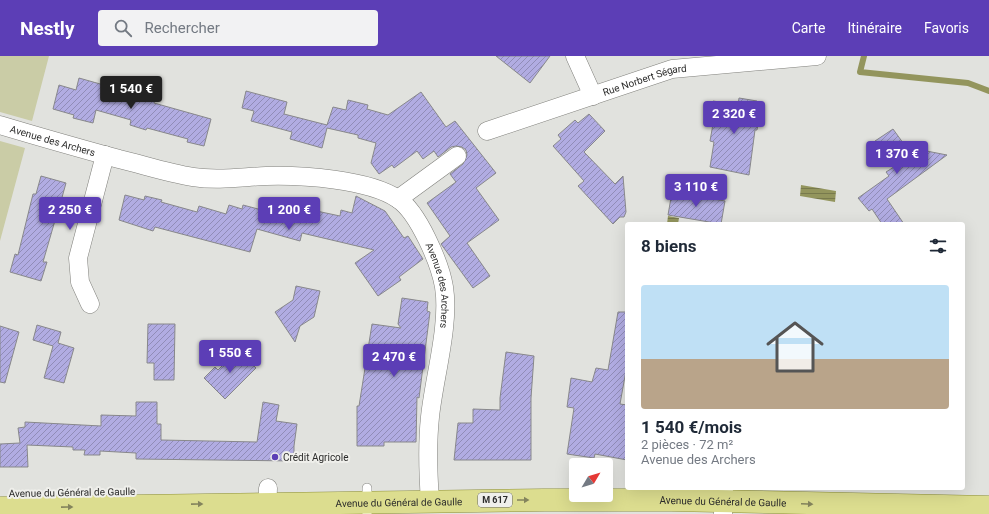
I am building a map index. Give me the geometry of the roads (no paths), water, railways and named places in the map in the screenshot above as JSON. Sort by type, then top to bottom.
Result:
[{"type":"main road","name":"Avenue du Général de Gaulle","points":[[0,508],[367,501],[430,494],[569,485]]},
{"type":"main road","points":[[613,485],[625,485]]},
{"type":"main road","name":"Avenue du Général de Gaulle","points":[[815,490],[943,504],[989,507]]},
{"type":"main road","name":"Avenue du Général de Gaulle","points":[[0,493],[267,502]]},
{"type":"main road","name":"Avenue du Général de Gaulle","points":[[430,494],[723,501],[943,504],[989,493]]},
{"type":"street","name":"Rue Norbert Ségard","points":[[574,56],[593,96]]},
{"type":"street","name":"Rue Norbert Ségard","points":[[487,132],[672,69],[686,66],[817,56]]},
{"type":"street","name":"Avenue des Archers","points":[[0,126],[174,174],[202,178],[282,176],[338,181],[375,189],[398,199],[412,214],[428,241],[434,254],[444,287],[444,322],[430,418],[430,494]]},
{"type":"street","name":"Avenue des Archers","points":[[90,304],[80,282],[78,258],[105,155]]},
{"type":"street","points":[[398,199],[457,156]]},
{"type":"waterway","points":[[864,56],[860,72],[968,83],[989,91]]},
{"type":"place","name":"Crédit Agricole","points":[[275,457]]}]
